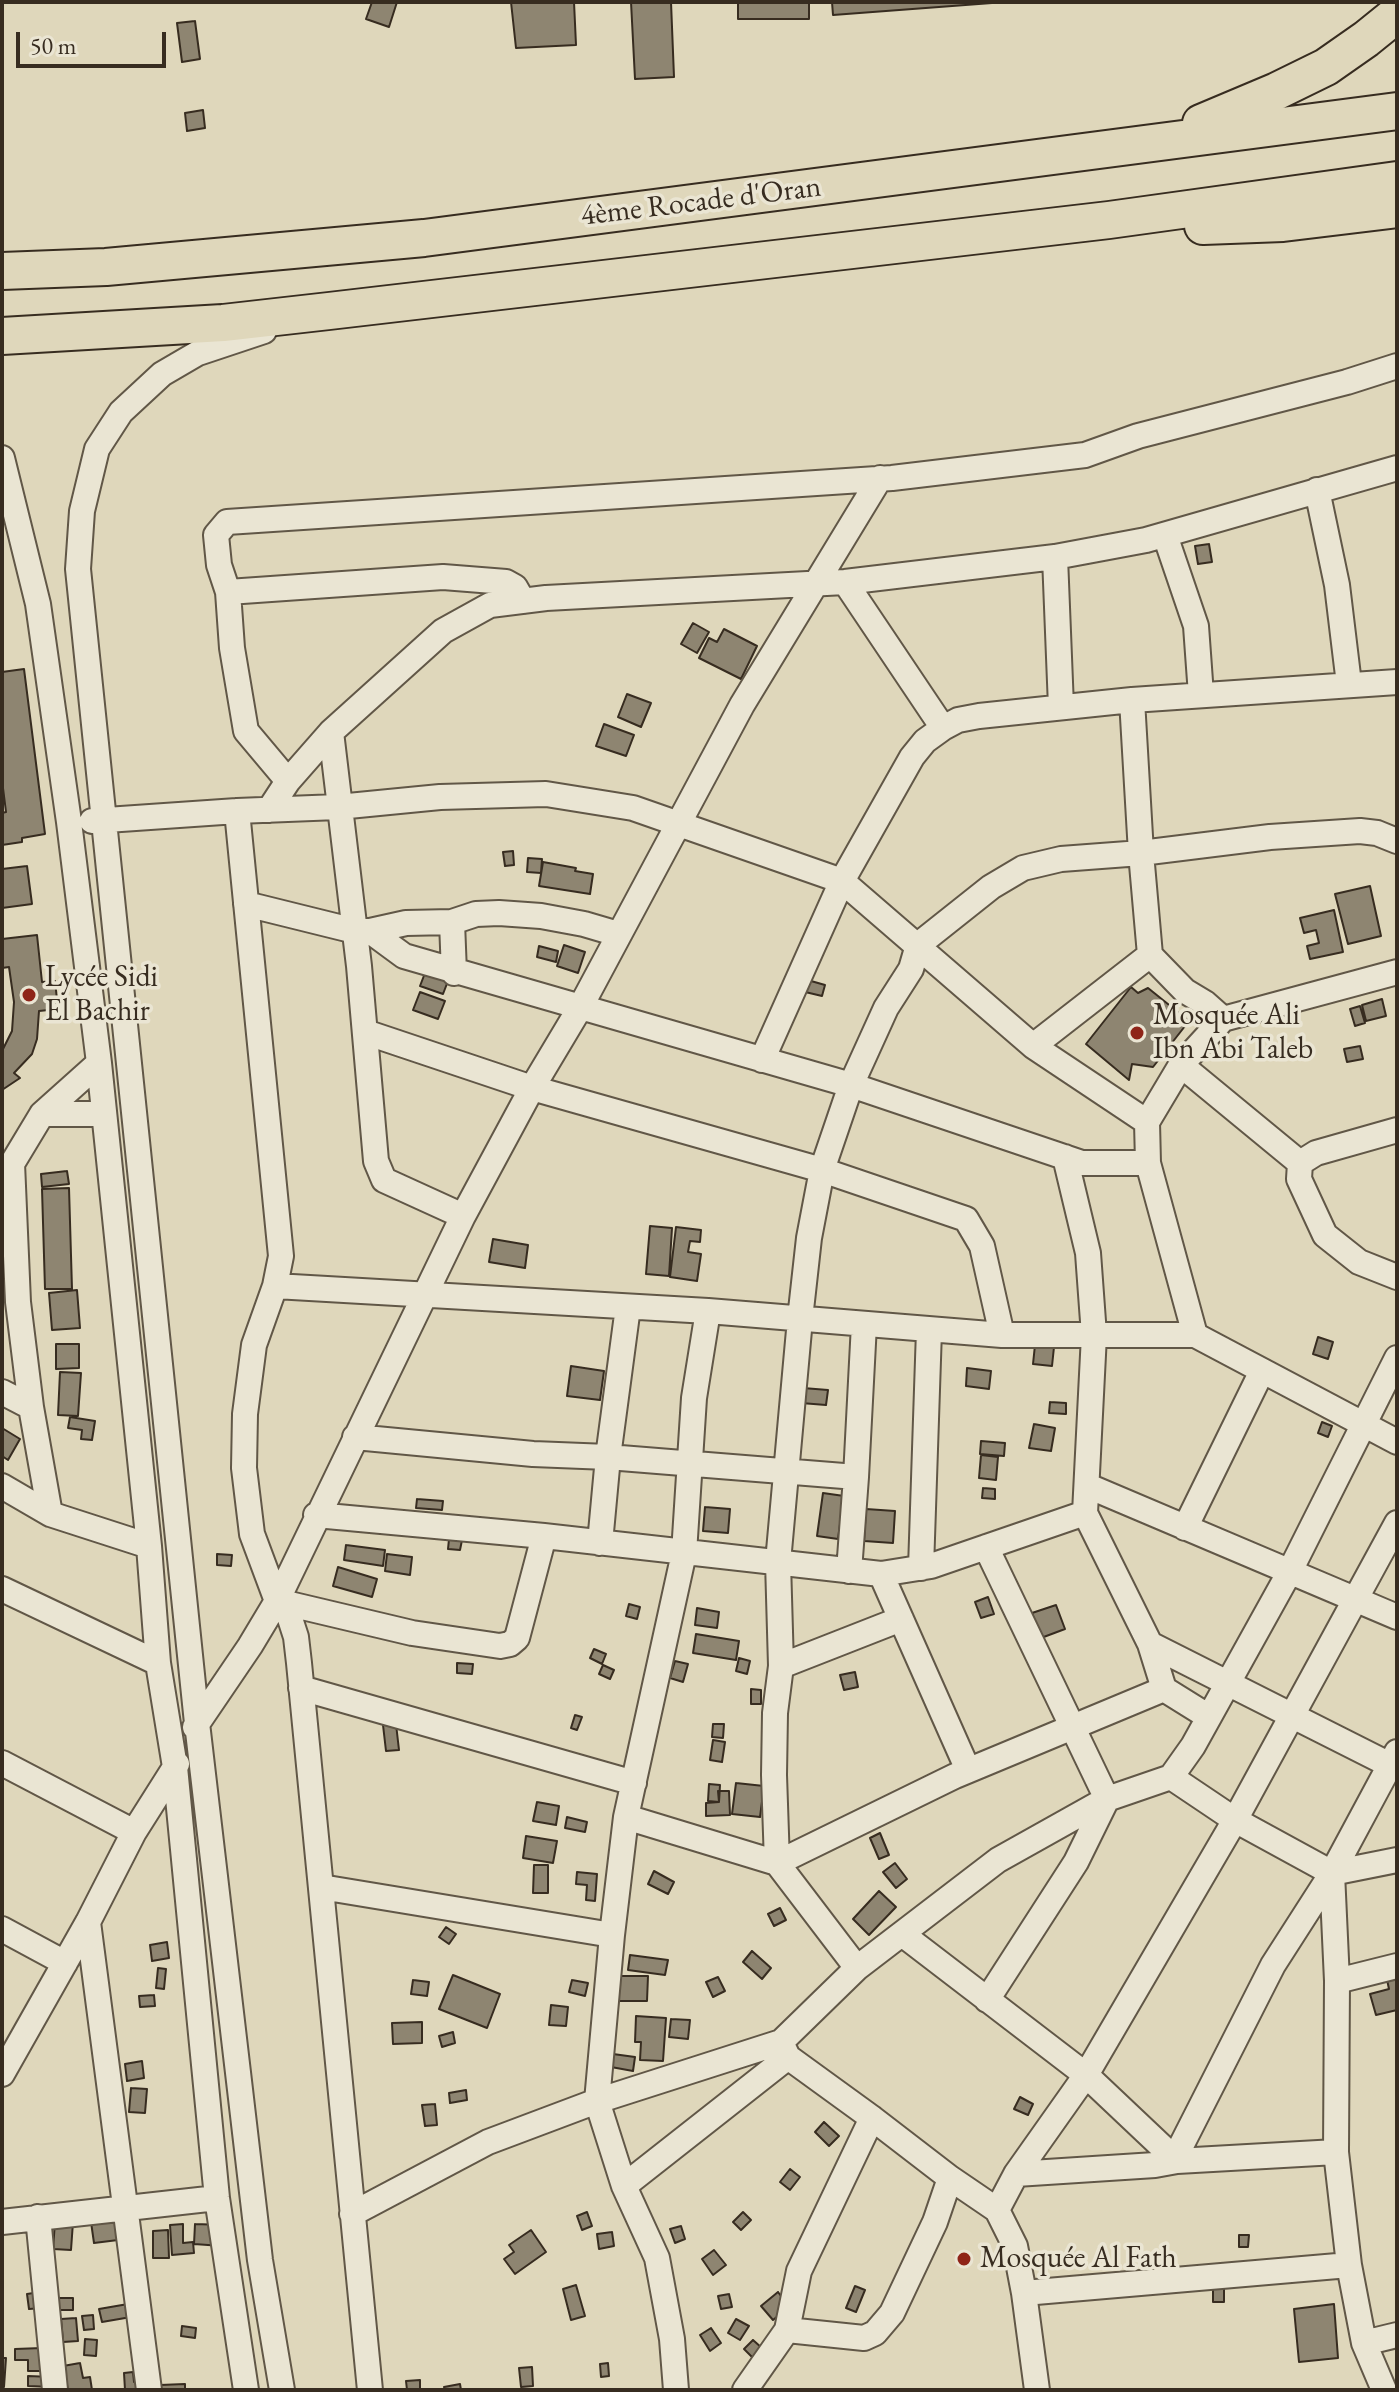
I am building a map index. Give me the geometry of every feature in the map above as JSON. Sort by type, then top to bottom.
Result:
[{"type":"highway","points":[[1148,144],[1240,107],[1326,67],[1397,14]]},
{"type":"highway","name":"4ème Rocade d'Oran","points":[[2,271],[106,267],[424,238],[1397,111]]},
{"type":"highway","points":[[2,336],[223,323],[1109,220],[1397,180]]},
{"type":"highway","points":[[1109,220],[1208,226],[1283,223],[1397,209]]},
{"type":"street","points":[[282,2390],[260,2260],[197,1723],[78,569],[82,511],[97,449],[121,412],[162,374],[198,353],[329,311]]},
{"type":"street","points":[[288,781],[246,731],[234,661],[228,592],[219,565],[216,535],[227,522],[880,478],[1085,455],[1152,432],[1347,382],[1397,366]]},
{"type":"street","points":[[2,458],[38,604],[69,822],[99,1063],[149,1546],[158,1663],[175,1767],[217,2198],[246,2390]]},
{"type":"street","points":[[269,810],[288,781],[331,732],[443,631],[490,605],[845,582],[1055,557],[1165,535],[1397,468]]},
{"type":"street","points":[[2,2074],[197,1723],[281,1602],[316,1515],[463,1216],[532,1088],[581,1006],[742,705],[880,478]]},
{"type":"street","points":[[1317,490],[1337,585],[1349,684]]},
{"type":"street","points":[[1165,535],[1196,626],[1201,695]]},
{"type":"street","points":[[1055,557],[1061,707]]},
{"type":"street","points":[[228,592],[443,577],[506,582],[515,587],[523,601]]},
{"type":"street","points":[[845,582],[943,728]]},
{"type":"street","points":[[762,1060],[842,881],[912,757],[925,741],[943,728],[958,720],[979,716],[1061,707],[1397,682]]},
{"type":"street","points":[[1132,700],[1150,955],[1185,991],[1223,1019]]},
{"type":"street","points":[[331,732],[338,807],[363,931],[365,1032],[376,1161],[384,1180],[463,1216]]},
{"type":"street","points":[[69,822],[338,807],[440,797],[546,794],[633,808],[842,881],[1033,1046],[1147,1122]]},
{"type":"street","points":[[237,811],[281,1256],[275,1286],[252,1357],[245,1414],[244,1468],[252,1534],[296,1637],[370,2390]]},
{"type":"street","points":[[777,1863],[775,1713],[781,1666],[778,1562],[809,1238],[822,1170],[851,1085],[886,1008],[911,969],[918,945],[991,887],[1023,868],[1061,859],[1141,853],[1270,837],[1360,831],[1377,833],[1397,841]]},
{"type":"street","points":[[246,904],[363,931],[404,956],[454,973],[581,1006],[851,1085],[1082,1163],[1148,1163]]},
{"type":"street","points":[[363,931],[406,923],[452,922],[476,914],[499,913],[541,916],[618,934]]},
{"type":"street","points":[[452,922],[454,973]]},
{"type":"street","points":[[1033,1046],[1150,955]]},
{"type":"street","points":[[1195,1335],[1148,1163],[1147,1122],[1181,1065],[1223,1019],[1397,972]]},
{"type":"street","points":[[365,1032],[532,1088],[822,1170],[966,1219],[982,1246],[1002,1335]]},
{"type":"street","points":[[50,1514],[10,1298],[7,1172],[42,1114],[99,1063]]},
{"type":"street","points":[[1181,1065],[1300,1163]]},
{"type":"street","points":[[42,1114],[103,1114]]},
{"type":"street","points":[[1300,1163],[1316,1153],[1397,1130]]},
{"type":"street","points":[[1065,1157],[1088,1253],[1094,1335],[1085,1513],[1150,1644],[1164,1689],[1209,1717]]},
{"type":"street","points":[[1300,1163],[1299,1179],[1325,1235],[1359,1262],[1397,1277]]},
{"type":"street","points":[[275,1286],[708,1311],[1002,1335],[1195,1335],[1397,1442]]},
{"type":"street","points":[[600,1543],[628,1307]]},
{"type":"street","points":[[676,2390],[672,2339],[657,2258],[624,2186],[597,2101],[626,1817],[684,1553],[694,1398],[708,1311]]},
{"type":"street","points":[[849,1571],[864,1324]]},
{"type":"street","points":[[921,1568],[929,1330]]},
{"type":"street","points":[[624,2186],[785,2050],[857,1968],[998,1860],[1107,1799],[1171,1777],[1193,1746],[1289,1573],[1397,1358]]},
{"type":"street","points":[[1185,1528],[1262,1371]]},
{"type":"street","points":[[2,1392],[31,1407]]},
{"type":"street","points":[[355,1437],[533,1454],[856,1477]]},
{"type":"street","points":[[2,1486],[50,1514],[149,1546]]},
{"type":"street","points":[[1088,1486],[1397,1617]]},
{"type":"street","points":[[316,1515],[544,1536],[881,1574],[921,1568],[1085,1513]]},
{"type":"street","points":[[997,2210],[1016,2174],[1086,2075],[1235,1820],[1397,1523]]},
{"type":"street","points":[[281,1602],[412,1633],[500,1646],[510,1644],[517,1638],[544,1536]]},
{"type":"street","points":[[986,1547],[1107,1799]]},
{"type":"street","points":[[881,1574],[968,1770]]},
{"type":"street","points":[[2,1589],[158,1663]]},
{"type":"street","points":[[781,1666],[901,1619]]},
{"type":"street","points":[[1150,1644],[1291,1714],[1394,1759],[1332,1873],[1273,1965],[1182,2144],[1177,2161]]},
{"type":"street","points":[[301,1688],[634,1783]]},
{"type":"street","points":[[777,1863],[968,1770],[1164,1689]]},
{"type":"street","points":[[2,1763],[134,1832]]},
{"type":"street","points":[[1171,1777],[1235,1820],[1332,1873],[1397,1860]]},
{"type":"street","points":[[987,2000],[1076,1862],[1107,1799]]},
{"type":"street","points":[[626,1817],[777,1863],[857,1968]]},
{"type":"street","points":[[1332,1873],[1337,1981],[1336,2152],[1349,2265],[1364,2343],[1383,2387]]},
{"type":"street","points":[[321,1887],[612,1935]]},
{"type":"street","points":[[88,1922],[149,2390]]},
{"type":"street","points":[[2,1929],[65,1963]]},
{"type":"street","points":[[902,1934],[1086,2075],[1177,2161]]},
{"type":"street","points":[[1337,1981],[1397,1966]]},
{"type":"street","points":[[352,2214],[488,2142],[597,2101],[785,2050]]},
{"type":"street","points":[[785,2050],[950,2178],[997,2210],[1015,2246],[1037,2390]]},
{"type":"street","points":[[745,2390],[787,2330],[799,2271],[872,2118]]},
{"type":"street","points":[[1016,2174],[1336,2152]]},
{"type":"street","points":[[787,2330],[864,2338],[875,2333],[892,2313],[935,2222],[950,2178]]},
{"type":"street","points":[[2,2222],[217,2198]]},
{"type":"street","points":[[38,2217],[55,2390]]},
{"type":"street","points":[[1024,2293],[1349,2265]]},
{"type":"street","points":[[1364,2343],[1397,2335]]},
{"type":"building","points":[[372,2],[397,2],[389,27],[366,19]]},
{"type":"building","points":[[511,2],[574,2],[576,45],[516,48]]},
{"type":"building","points":[[631,2],[671,2],[674,77],[635,79]]},
{"type":"building","points":[[738,2],[809,2],[809,19],[738,19]]},
{"type":"building","points":[[832,2],[992,2],[992,3],[833,15]]},
{"type":"building","points":[[195,21],[200,59],[182,62],[177,23]]},
{"type":"building","points":[[203,110],[205,128],[187,131],[185,113]]},
{"type":"building","points":[[1209,544],[1212,562],[1198,564],[1195,546]]},
{"type":"building","points":[[693,623],[709,632],[697,653],[681,644]]},
{"type":"building","points":[[724,629],[757,646],[741,679],[699,658],[709,638],[717,642]]},
{"type":"building","points":[[24,669],[45,834],[2,845],[2,813],[6,812],[2,780],[2,672]]},
{"type":"building","points":[[627,694],[651,703],[641,727],[618,717]]},
{"type":"building","points":[[604,724],[634,735],[626,756],[596,746]]},
{"type":"building","points":[[513,851],[514,865],[505,866],[503,852]]},
{"type":"building","points":[[528,858],[542,859],[541,873],[527,872]]},
{"type":"building","points":[[543,862],[593,874],[590,894],[539,886]]},
{"type":"building","points":[[27,866],[32,904],[2,908],[2,869]]},
{"type":"building","points":[[1370,886],[1381,936],[1348,944],[1335,894]]},
{"type":"building","points":[[1334,910],[1343,952],[1310,959],[1307,946],[1319,943],[1316,930],[1304,933],[1300,918]]},
{"type":"building","name":"Lycée Sidi El Bachir","points":[[37,935],[42,982],[55,981],[58,1009],[39,1011],[37,1039],[32,1054],[14,1073],[20,1078],[2,1090],[2,1051],[12,1031],[14,1002],[9,967],[2,968],[2,939]]},
{"type":"building","points":[[564,945],[585,952],[578,973],[557,966]]},
{"type":"building","points":[[539,946],[558,951],[556,962],[537,957]]},
{"type":"building","points":[[425,973],[448,981],[443,994],[420,986]]},
{"type":"building","points":[[804,979],[825,985],[822,996],[801,991]]},
{"type":"building","name":"Mosquée Ali Ibn Abi Taleb","points":[[1131,987],[1138,993],[1148,988],[1189,1021],[1153,1067],[1132,1064],[1129,1080],[1086,1044]]},
{"type":"building","points":[[420,992],[445,1001],[438,1019],[413,1010]]},
{"type":"building","points":[[1382,999],[1386,1016],[1366,1021],[1362,1005]]},
{"type":"building","points":[[1360,1006],[1365,1023],[1355,1026],[1350,1009]]},
{"type":"building","points":[[1360,1046],[1363,1059],[1347,1062],[1344,1049]]},
{"type":"building","points":[[67,1171],[69,1184],[42,1187],[41,1174]]},
{"type":"building","points":[[69,1188],[72,1289],[45,1289],[42,1189]]},
{"type":"building","points":[[650,1226],[672,1228],[669,1276],[646,1274]]},
{"type":"building","points":[[676,1227],[701,1230],[700,1242],[690,1241],[688,1252],[701,1254],[697,1281],[670,1277]]},
{"type":"building","points":[[493,1239],[528,1245],[525,1268],[489,1262]]},
{"type":"building","points":[[77,1290],[80,1328],[52,1330],[49,1293]]},
{"type":"building","points":[[1318,1337],[1333,1342],[1328,1359],[1313,1354]]},
{"type":"building","points":[[56,1344],[79,1344],[79,1368],[56,1369]]},
{"type":"building","points":[[1035,1345],[1054,1347],[1052,1366],[1033,1364]]},
{"type":"building","points":[[571,1366],[604,1371],[600,1400],[567,1396]]},
{"type":"building","points":[[967,1368],[991,1371],[989,1389],[966,1386]]},
{"type":"building","points":[[60,1372],[81,1373],[78,1416],[58,1415]]},
{"type":"building","points":[[803,1388],[828,1390],[826,1405],[801,1403]]},
{"type":"building","points":[[1050,1402],[1066,1403],[1066,1414],[1049,1413]]},
{"type":"building","points":[[70,1417],[95,1421],[92,1440],[81,1439],[82,1430],[68,1428]]},
{"type":"building","points":[[1322,1422],[1332,1426],[1328,1437],[1318,1433]]},
{"type":"building","points":[[1034,1424],[1055,1428],[1051,1451],[1029,1448]]},
{"type":"building","points":[[2,1428],[20,1439],[8,1460],[2,1456]]},
{"type":"building","points":[[981,1441],[1005,1443],[1004,1456],[980,1454]]},
{"type":"building","points":[[981,1455],[998,1457],[996,1480],[979,1478]]},
{"type":"building","points":[[983,1488],[995,1489],[995,1499],[982,1498]]},
{"type":"building","points":[[823,1493],[844,1496],[838,1539],[817,1536]]},
{"type":"building","points":[[417,1499],[443,1501],[442,1510],[416,1508]]},
{"type":"building","points":[[705,1507],[730,1509],[728,1533],[703,1531]]},
{"type":"building","points":[[866,1509],[895,1511],[893,1543],[864,1541]]},
{"type":"building","points":[[449,1539],[462,1540],[460,1550],[448,1549]]},
{"type":"building","points":[[346,1545],[385,1550],[383,1566],[344,1560]]},
{"type":"building","points":[[217,1554],[232,1555],[231,1566],[217,1565]]},
{"type":"building","points":[[387,1554],[412,1557],[410,1575],[385,1571]]},
{"type":"building","points":[[338,1567],[377,1579],[372,1597],[333,1586]]},
{"type":"building","points":[[988,1597],[994,1614],[981,1618],[975,1602]]},
{"type":"building","points":[[629,1604],[640,1607],[637,1619],[626,1616]]},
{"type":"building","points":[[1056,1605],[1065,1629],[1041,1638],[1032,1613]]},
{"type":"building","points":[[697,1608],[719,1612],[717,1628],[695,1625]]},
{"type":"building","points":[[696,1634],[739,1641],[736,1660],[693,1653]]},
{"type":"building","points":[[594,1649],[606,1654],[602,1664],[590,1658]]},
{"type":"building","points":[[739,1658],[750,1661],[747,1674],[736,1671]]},
{"type":"building","points":[[675,1661],[688,1664],[683,1682],[670,1678]]},
{"type":"building","points":[[457,1663],[473,1664],[472,1674],[457,1673]]},
{"type":"building","points":[[603,1665],[614,1670],[610,1679],[599,1674]]},
{"type":"building","points":[[855,1672],[858,1687],[844,1690],[840,1675]]},
{"type":"building","points":[[751,1689],[761,1690],[761,1704],[751,1704]]},
{"type":"building","points":[[575,1715],[582,1717],[577,1730],[571,1728]]},
{"type":"building","points":[[396,1724],[399,1750],[386,1751],[383,1725]]},
{"type":"building","points":[[713,1724],[724,1724],[723,1738],[712,1737]]},
{"type":"building","points":[[713,1740],[725,1742],[722,1762],[710,1760]]},
{"type":"building","points":[[736,1783],[764,1786],[760,1817],[732,1814]]},
{"type":"building","points":[[709,1784],[720,1785],[719,1802],[708,1801]]},
{"type":"building","points":[[718,1791],[729,1791],[730,1815],[706,1816],[706,1803],[719,1802]]},
{"type":"building","points":[[537,1802],[559,1806],[556,1825],[533,1821]]},
{"type":"building","points":[[567,1817],[587,1822],[585,1832],[565,1828]]},
{"type":"building","points":[[880,1833],[889,1855],[879,1859],[870,1838]]},
{"type":"building","points":[[526,1836],[557,1841],[553,1863],[523,1858]]},
{"type":"building","points":[[895,1863],[907,1879],[896,1888],[883,1872]]},
{"type":"building","points":[[534,1865],[548,1865],[548,1893],[533,1893]]},
{"type":"building","points":[[654,1871],[674,1882],[668,1894],[648,1884]]},
{"type":"building","points":[[577,1872],[597,1874],[595,1901],[586,1900],[587,1885],[576,1884]]},
{"type":"building","points":[[879,1891],[896,1907],[869,1935],[853,1919]]},
{"type":"building","points":[[780,1908],[786,1920],[774,1926],[768,1914]]},
{"type":"building","points":[[446,1927],[456,1934],[449,1944],[439,1937]]},
{"type":"building","points":[[167,1942],[169,1958],[152,1961],[150,1945]]},
{"type":"building","points":[[752,1951],[771,1968],[762,1979],[743,1962]]},
{"type":"building","points":[[630,1955],[668,1960],[665,1975],[628,1970]]},
{"type":"building","points":[[1397,1963],[1397,2010],[1376,2015],[1370,1994],[1389,1989],[1384,1966]]},
{"type":"building","points":[[158,1968],[166,1969],[164,1989],[156,1988]]},
{"type":"building","points":[[453,1975],[500,1994],[487,2028],[439,2009]]},
{"type":"building","points":[[616,1976],[648,1976],[647,2001],[615,2001]]},
{"type":"building","points":[[718,1977],[725,1991],[713,1997],[706,1982]]},
{"type":"building","points":[[413,1980],[429,1982],[427,1996],[411,1994]]},
{"type":"building","points":[[572,1980],[588,1983],[585,1996],[569,1992]]},
{"type":"building","points":[[154,1995],[155,2006],[140,2007],[139,1996]]},
{"type":"building","points":[[551,2005],[568,2007],[566,2026],[549,2025]]},
{"type":"building","points":[[636,2016],[666,2018],[663,2061],[640,2060],[641,2042],[635,2042]]},
{"type":"building","points":[[671,2019],[690,2020],[688,2039],[669,2037]]},
{"type":"building","points":[[422,2022],[422,2043],[393,2044],[392,2023]]},
{"type":"building","points":[[453,2032],[455,2043],[442,2047],[439,2036]]},
{"type":"building","points":[[613,2054],[635,2057],[633,2071],[611,2067]]},
{"type":"building","points":[[142,2061],[144,2078],[127,2081],[125,2064]]},
{"type":"building","points":[[131,2088],[147,2089],[145,2113],[129,2112]]},
{"type":"building","points":[[466,2090],[467,2100],[450,2103],[449,2093]]},
{"type":"building","points":[[1020,2097],[1033,2104],[1028,2115],[1014,2109]]},
{"type":"building","points":[[435,2104],[437,2125],[425,2126],[422,2105]]},
{"type":"building","points":[[824,2122],[839,2136],[829,2146],[815,2132]]},
{"type":"building","points":[[790,2169],[800,2177],[790,2190],[780,2182]]},
{"type":"building","points":[[587,2212],[592,2226],[582,2230],[577,2216]]},
{"type":"building","points":[[743,2212],[751,2220],[741,2230],[733,2222]]},
{"type":"building","points":[[124,2219],[126,2239],[94,2243],[91,2222]]},
{"type":"building","points":[[55,2222],[73,2222],[71,2250],[53,2249]]},
{"type":"building","points":[[183,2224],[183,2243],[193,2242],[194,2253],[172,2255],[170,2225]]},
{"type":"building","points":[[195,2224],[224,2225],[222,2246],[194,2244]]},
{"type":"building","points":[[681,2226],[685,2239],[675,2243],[670,2229]]},
{"type":"building","points":[[168,2230],[169,2258],[153,2258],[153,2231]]},
{"type":"building","points":[[531,2230],[546,2252],[515,2274],[504,2259],[514,2252],[509,2245]]},
{"type":"building","points":[[612,2232],[614,2246],[599,2249],[597,2234]]},
{"type":"building","points":[[1239,2235],[1249,2235],[1248,2247],[1239,2247]]},
{"type":"building","points":[[714,2250],[726,2265],[713,2275],[702,2259]]},
{"type":"building","points":[[576,2285],[585,2316],[571,2320],[563,2289]]},
{"type":"building","points":[[855,2286],[865,2290],[856,2312],[846,2308]]},
{"type":"building","points":[[1224,2288],[1224,2302],[1213,2302],[1213,2289]]},
{"type":"building","points":[[40,2292],[42,2308],[29,2309],[27,2294]]},
{"type":"building","points":[[778,2292],[789,2307],[773,2320],[761,2306]]},
{"type":"building","points":[[729,2294],[732,2307],[721,2309],[718,2296]]},
{"type":"building","points":[[58,2298],[73,2298],[73,2310],[58,2310]]},
{"type":"building","points":[[128,2304],[131,2317],[102,2322],[99,2309]]},
{"type":"building","points":[[1334,2304],[1338,2358],[1299,2362],[1294,2309]]},
{"type":"building","points":[[93,2315],[94,2329],[84,2330],[82,2316]]},
{"type":"building","points":[[76,2318],[78,2341],[63,2342],[61,2319]]},
{"type":"building","points":[[736,2319],[749,2326],[740,2340],[728,2333]]},
{"type":"building","points":[[182,2326],[196,2328],[195,2338],[181,2336]]},
{"type":"building","points":[[711,2328],[721,2343],[710,2351],[700,2335]]},
{"type":"building","points":[[85,2339],[97,2340],[96,2356],[84,2355]]},
{"type":"building","points":[[753,2340],[763,2349],[754,2359],[744,2349]]},
{"type":"building","points":[[42,2348],[42,2371],[28,2371],[28,2360],[15,2360],[15,2349]]},
{"type":"building","points":[[2,2358],[6,2358],[4,2387],[2,2387]]},
{"type":"building","points":[[80,2363],[83,2378],[90,2377],[92,2390],[68,2390],[63,2366]]},
{"type":"building","points":[[608,2363],[609,2376],[601,2377],[600,2364]]},
{"type":"building","points":[[532,2367],[533,2386],[521,2387],[519,2368]]},
{"type":"building","points":[[133,2372],[134,2382],[142,2381],[142,2390],[125,2390],[124,2373]]},
{"type":"building","points":[[28,2376],[52,2377],[52,2387],[28,2386]]},
{"type":"building","points":[[420,2380],[420,2390],[407,2390],[406,2381]]},
{"type":"building","points":[[185,2384],[185,2390],[160,2390],[160,2385]]},
{"type":"building","points":[[460,2384],[461,2390],[445,2390],[444,2387]]},
{"type":"place","name":"Lycée Sidi El Bachir","points":[[29,995]]},
{"type":"place","name":"Mosquée Ali Ibn Abi Taleb","points":[[1137,1033]]},
{"type":"place","name":"Mosquée Al Fath","points":[[964,2259]]}]
